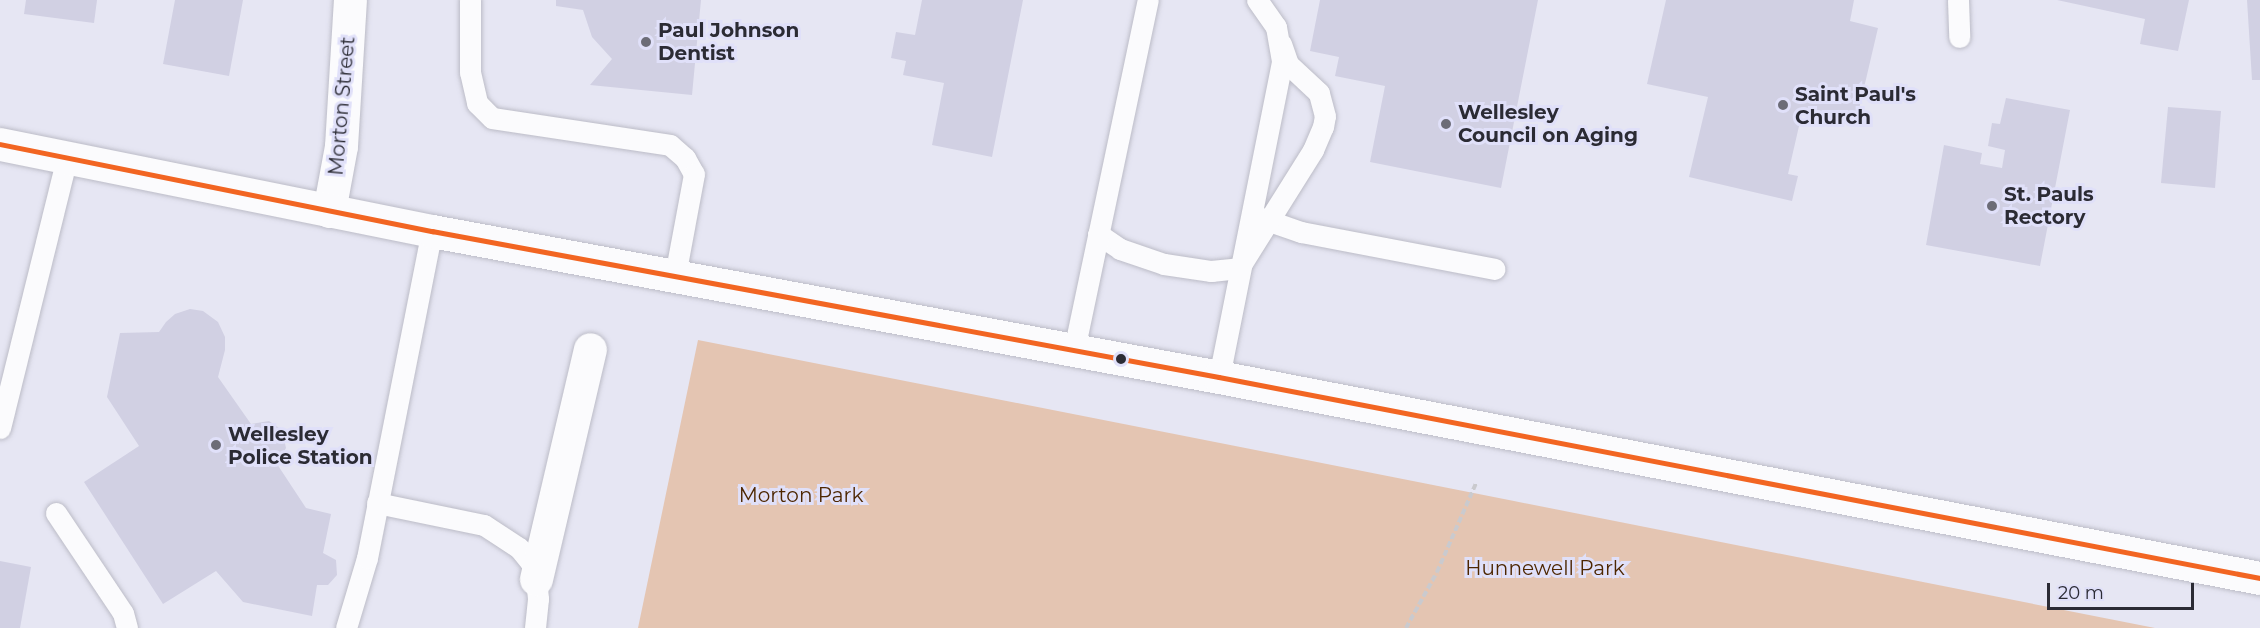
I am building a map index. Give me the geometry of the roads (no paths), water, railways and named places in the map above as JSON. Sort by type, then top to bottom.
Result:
[{"type":"main road","name":"Morton Street","points":[[329,211],[341,146],[350,0]]},
{"type":"main road","points":[[0,144],[432,231],[1219,377],[2260,578]]},
{"type":"main road","points":[[537,579],[590,349]]},
{"type":"lane","points":[[470,0],[470,72],[477,103],[492,118],[670,145],[686,158],[693,174],[675,276]]},
{"type":"lane","points":[[1074,350],[1148,0]]},
{"type":"lane","points":[[1257,0],[1271,17],[1288,64],[1319,93],[1325,116],[1319,139],[1258,217]]},
{"type":"lane","points":[[1958,0],[1959,37]]},
{"type":"lane","points":[[1219,377],[1239,268],[1258,217],[1282,61],[1281,44]]},
{"type":"lane","points":[[0,428],[67,158]]},
{"type":"lane","points":[[1258,217],[1301,232],[1495,269]]},
{"type":"lane","points":[[346,628],[367,558],[432,231]]},
{"type":"lane","points":[[1098,234],[1120,249],[1164,264],[1211,271],[1239,268]]},
{"type":"lane","points":[[377,503],[484,525],[519,548],[531,563],[537,579],[535,628]]},
{"type":"lane","points":[[56,513],[123,613],[127,628]]},
{"type":"place","name":"Paul Johnson Dentist","points":[[646,42]]},
{"type":"place","name":"Saint Paul's Church","points":[[1783,105]]},
{"type":"place","name":"Wellesley Council on Aging","points":[[1446,124]]},
{"type":"place","name":"St. Pauls Rectory","points":[[1992,206]]},
{"type":"place","name":"Wellesley Police Station","points":[[216,445]]},
{"type":"park label","name":"Morton Park","points":[[801,495]]},
{"type":"park label","name":"Hunnewell Park","points":[[1545,568]]}]
